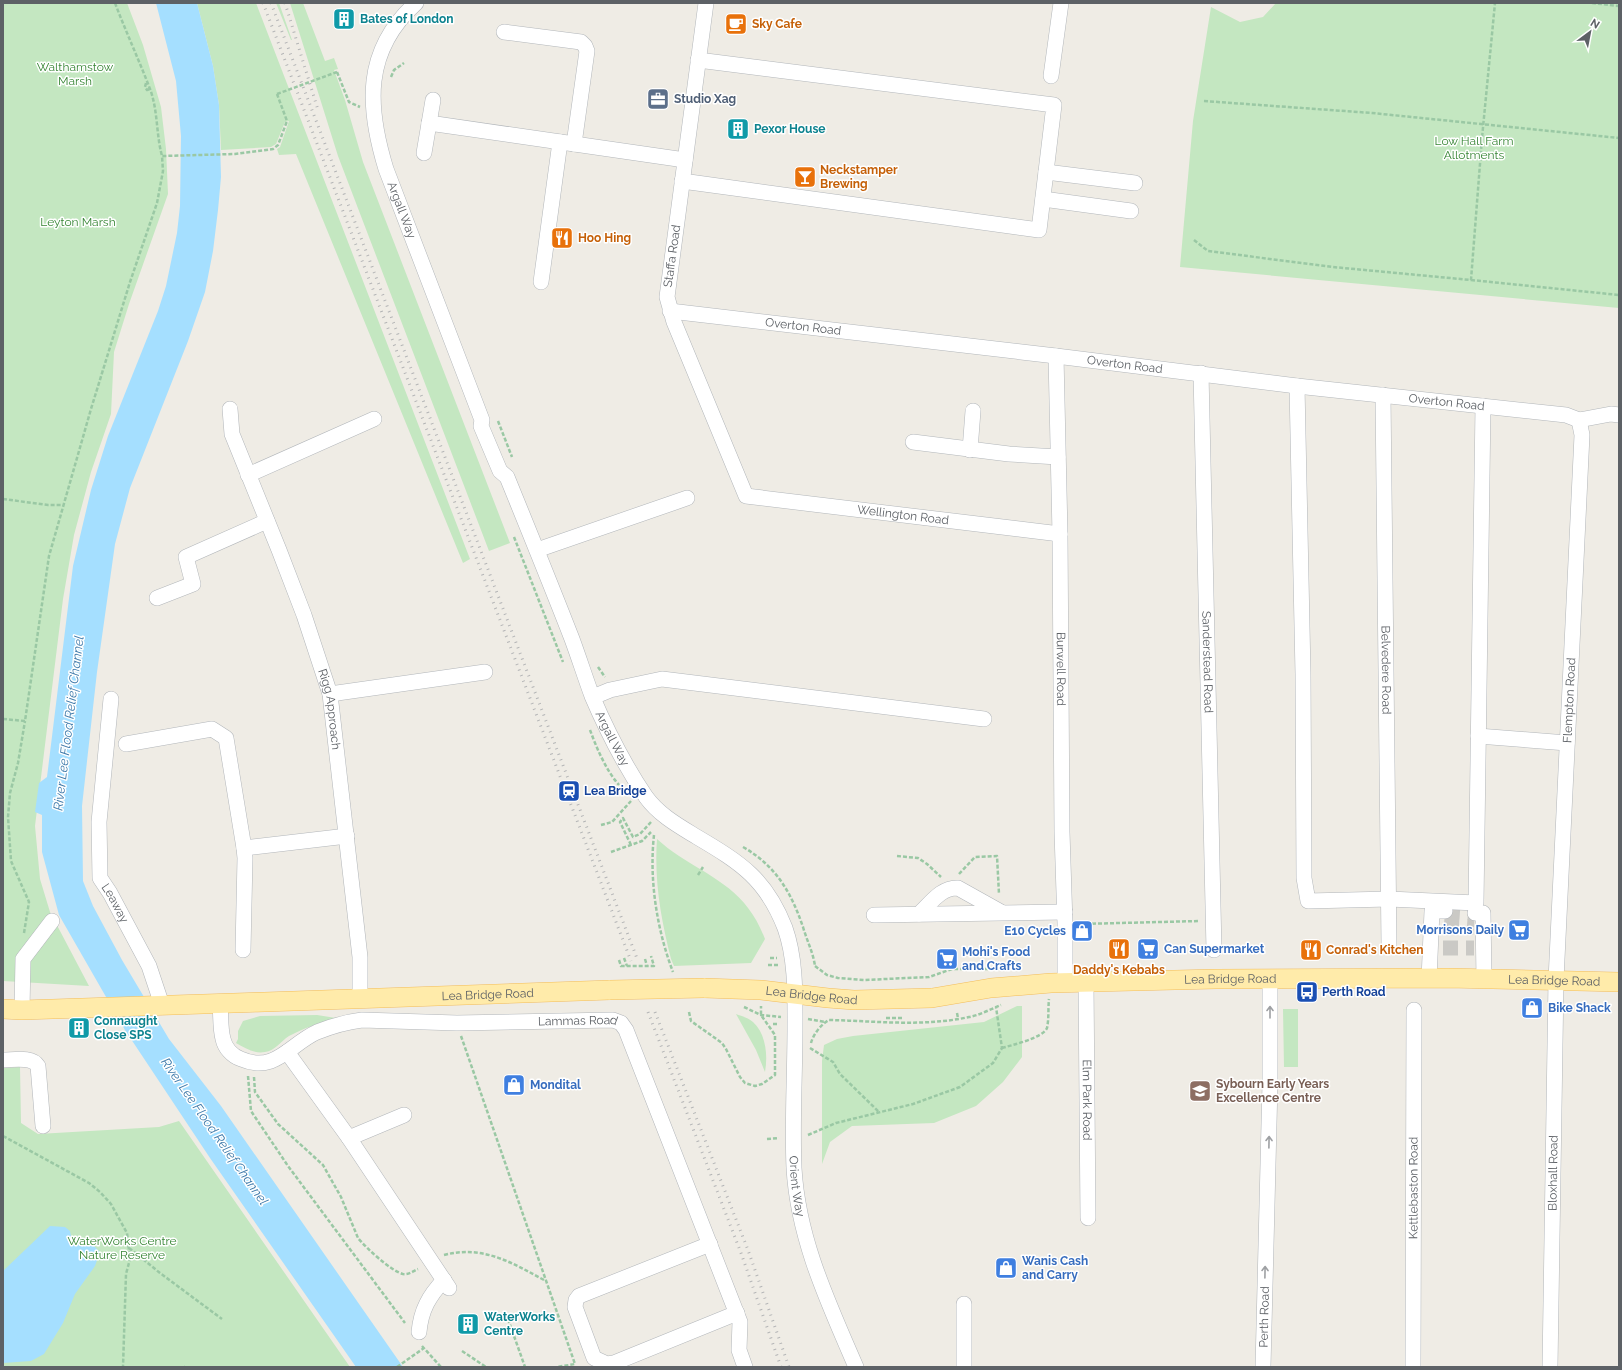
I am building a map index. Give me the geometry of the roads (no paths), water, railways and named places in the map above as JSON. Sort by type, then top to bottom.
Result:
[{"type":"main road","name":"Lea Bridge Road","points":[[3,1009],[22,1010],[86,1008],[220,1002],[360,1000],[610,990],[704,988],[761,990],[854,1000],[932,998],[991,988],[1086,982],[1429,978],[1619,982]]},
{"type":"street","name":"Argall Way","points":[[416,3],[396,25],[384,47],[378,62],[372,88],[379,144],[386,169],[482,420],[490,423],[510,469],[507,477],[537,550],[593,697],[625,765],[649,801],[661,813],[677,826],[742,866],[761,883],[780,915],[786,932],[790,947],[795,994]]},
{"type":"street","name":"Staffa Road","points":[[706,3],[667,297],[670,311],[746,496]]},
{"type":"street","points":[[1051,76],[1061,3]]},
{"type":"street","points":[[504,32],[581,42],[587,51],[567,143],[541,282]]},
{"type":"street","points":[[682,181],[1039,230],[1054,105],[698,60]]},
{"type":"street","points":[[424,153],[433,100]]},
{"type":"street","points":[[429,123],[685,160]]},
{"type":"street","points":[[1046,172],[1135,183]]},
{"type":"street","points":[[1043,199],[1131,211]]},
{"type":"street","name":"Overton Road","points":[[670,311],[1297,386],[1566,415],[1579,420]]},
{"type":"street","name":"Burwell Road","points":[[1056,356],[1060,534],[1062,832],[1065,918],[1065,983]]},
{"type":"street","name":"Sanderstead Road","points":[[1202,374],[1214,950]]},
{"type":"street","points":[[1297,386],[1303,674],[1304,878],[1308,901],[1389,899],[1476,903],[1483,406]]},
{"type":"street","name":"Belvedere Road","points":[[1383,395],[1389,945]]},
{"type":"street","name":"Rigg Approach","points":[[230,409],[232,434],[306,622],[330,694],[335,751],[347,836],[360,957],[360,1000]]},
{"type":"street","points":[[970,450],[973,411]]},
{"type":"street","points":[[1579,420],[1611,414],[1619,415]]},
{"type":"street","points":[[248,475],[374,419]]},
{"type":"street","name":"Flempton Road","points":[[1556,980],[1582,435],[1579,420]]},
{"type":"street","points":[[913,442],[970,450],[1058,457]]},
{"type":"street","name":"Wellington Road","points":[[746,496],[1060,534]]},
{"type":"street","points":[[537,550],[687,498]]},
{"type":"street","points":[[157,598],[193,584],[186,557],[267,521]]},
{"type":"street","points":[[330,694],[485,672]]},
{"type":"street","points":[[593,697],[610,690],[662,679],[984,719]]},
{"type":"street","name":"Leaway","points":[[111,699],[99,822],[100,878],[110,893],[149,966],[156,1005]]},
{"type":"street","points":[[126,744],[212,729],[226,738],[245,858],[243,950]]},
{"type":"street","points":[[1478,736],[1567,743]]},
{"type":"street","points":[[244,848],[347,836]]},
{"type":"street","points":[[919,914],[940,893],[955,881],[958,888],[1002,913]]},
{"type":"street","points":[[874,915],[1002,913],[1065,918]]},
{"type":"street","points":[[1429,978],[1437,948],[1440,920]]},
{"type":"street","points":[[22,1010],[23,959],[52,921]]},
{"type":"street","points":[[1478,922],[1479,948],[1484,979]]},
{"type":"street","name":"Perth Road","points":[[1263,1367],[1270,1083],[1270,979]]},
{"type":"street","name":"Bloxhall Road","points":[[1550,1367],[1556,980]]},
{"type":"street","name":"Elm Park Road","points":[[1086,982],[1088,1218]]},
{"type":"street","name":"Orient Way","points":[[795,994],[794,1138],[798,1206],[809,1252],[821,1286],[856,1367]]},
{"type":"street","name":"Lammas Road","points":[[220,1002],[223,1039],[227,1049],[233,1055],[251,1062],[270,1062],[316,1032],[346,1022],[362,1020],[457,1023],[613,1020],[621,1023],[626,1030],[737,1313],[740,1322],[739,1350],[745,1367]]},
{"type":"street","name":"Kettlebaston Road","points":[[1413,1367],[1414,1010]]},
{"type":"street","points":[[287,1052],[349,1138],[446,1284],[431,1294],[415,1333]]},
{"type":"street","points":[[3,1060],[29,1060],[36,1062],[38,1066],[43,1126]]},
{"type":"street","points":[[349,1138],[404,1115]]},
{"type":"street","points":[[710,1244],[580,1296],[576,1300],[575,1307],[594,1358],[607,1364],[614,1363],[737,1313]]},
{"type":"street","points":[[964,1304],[964,1367]]},
{"type":"water","name":"River Lee Flood Relief Channel","points":[[156,3],[197,3],[213,66],[219,105],[221,177],[213,251],[205,292],[188,341],[130,488],[115,544],[97,672],[82,806],[83,881],[93,906],[122,960],[169,1039],[221,1106],[403,1367],[356,1367],[210,1158],[125,1030],[59,915],[42,852],[42,815],[35,812],[39,783],[47,777],[73,566],[91,490],[108,436],[158,311],[166,286],[177,233],[180,206],[181,136],[176,81]]},
{"type":"water","points":[[50,1226],[65,1227],[70,1231],[72,1241],[80,1246],[94,1246],[100,1252],[95,1266],[75,1294],[63,1323],[44,1354],[31,1361],[3,1363],[3,1271]]},
{"type":"tunnel","points":[[1445,911],[1475,913]]},
{"type":"tunnel","points":[[1444,925],[1474,927]]},
{"type":"tunnel","points":[[1443,948],[1474,948]]},
{"type":"railway","points":[[263,3],[631,961]]},
{"type":"railway","points":[[271,3],[638,961]]},
{"type":"railway","points":[[285,3],[318,110]]},
{"type":"railway","points":[[648,1012],[741,1253],[781,1367]]},
{"type":"railway","points":[[655,1012],[748,1250],[789,1367]]},
{"type":"place","name":"Bates of London","points":[[344,19]]},
{"type":"place","name":"Sky Cafe","points":[[736,24]]},
{"type":"place","name":"Studio Xag","points":[[658,99]]},
{"type":"place","name":"Pexor House","points":[[738,129]]},
{"type":"place","name":"Neckstamper Brewing","points":[[805,177]]},
{"type":"place","name":"Hoo Hing","points":[[562,238]]},
{"type":"place","name":"Lea Bridge","points":[[569,791]]},
{"type":"place","name":"Morrisons Daily","points":[[1519,930]]},
{"type":"place","name":"E10 Cycles","points":[[1082,931]]},
{"type":"place","name":"Daddy's Kebabs","points":[[1119,949]]},
{"type":"place","name":"Can Supermarket","points":[[1148,949]]},
{"type":"place","name":"Conrad's Kitchen","points":[[1311,950]]},
{"type":"place","name":"Mohi's Food and Crafts","points":[[947,959]]},
{"type":"place","name":"Perth Road","points":[[1307,992]]},
{"type":"place","name":"Bike Shack","points":[[1532,1008]]},
{"type":"place","name":"Connaught Close SPS","points":[[79,1028]]},
{"type":"place","name":"Mondital","points":[[514,1085]]},
{"type":"place","name":"Sybourn Early Years Excellence Centre","points":[[1200,1091]]},
{"type":"place","name":"Wanis Cash and Carry","points":[[1006,1268]]},
{"type":"place","name":"WaterWorks Centre","points":[[468,1324]]},
{"type":"park label","name":"Walthamstow Marsh","points":[[75,74]]},
{"type":"park label","name":"Low Hall Farm Allotments","points":[[1474,148]]},
{"type":"park label","name":"Leyton Marsh","points":[[78,222]]},
{"type":"park label","name":"WaterWorks Centre Nature Reserve","points":[[122,1248]]}]
